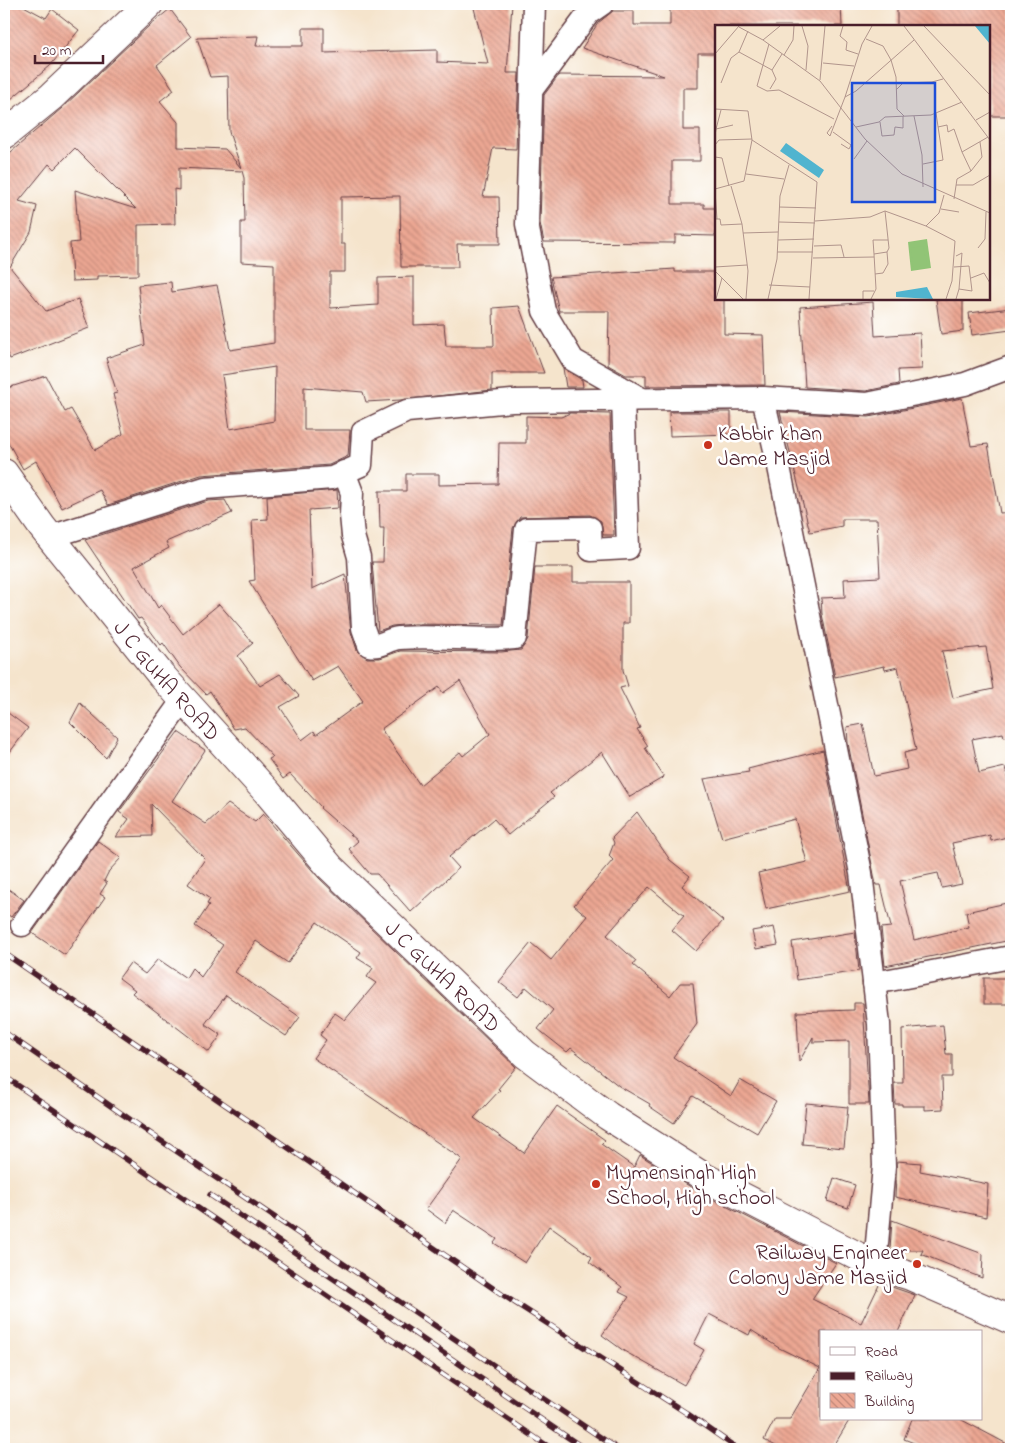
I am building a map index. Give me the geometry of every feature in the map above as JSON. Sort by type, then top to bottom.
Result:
[{"type":"street","points":[[4,135],[51,97],[149,4]]},
{"type":"street","points":[[534,4],[527,224],[544,311],[574,360],[632,398]]},
{"type":"street","points":[[532,88],[589,13],[602,4]]},
{"type":"street","points":[[50,537],[205,488],[332,478],[360,465],[363,432],[407,411],[512,401],[632,398],[762,398],[867,404],[965,384],[1011,368]]},
{"type":"street","points":[[344,472],[352,493],[351,515],[353,536],[359,556],[363,628],[369,645],[377,647],[396,638],[482,640],[516,638],[526,529],[590,528],[591,550],[628,548],[632,398]]},
{"type":"street","points":[[762,398],[779,467],[861,874],[879,1024],[884,1166],[875,1265]]},
{"type":"street","name":"J C GUHA ROAD","points":[[4,473],[50,537],[160,675],[268,794],[330,867],[525,1054],[608,1116],[704,1177],[875,1265],[910,1276],[1011,1320]]},
{"type":"street","points":[[22,925],[183,700]]},
{"type":"street","points":[[874,983],[1011,957]]},
{"type":"building","points":[[4,4],[20,4],[46,18],[52,9],[79,30],[50,66],[4,105]]},
{"type":"building","points":[[473,4],[512,4],[507,73],[519,73],[516,149],[493,148],[483,197],[499,197],[500,244],[457,244],[458,267],[401,267],[400,196],[341,197],[341,244],[345,244],[345,272],[330,272],[330,306],[331,308],[378,305],[378,278],[414,277],[414,325],[444,324],[446,346],[494,346],[493,308],[519,306],[544,373],[492,373],[492,390],[366,402],[363,392],[304,387],[304,430],[350,430],[348,456],[329,465],[201,475],[108,505],[100,490],[62,508],[36,461],[23,469],[4,435],[4,389],[46,376],[65,412],[71,409],[95,450],[123,434],[113,394],[117,393],[106,358],[145,345],[138,285],[171,282],[172,292],[217,285],[230,350],[274,343],[274,264],[241,262],[241,222],[245,222],[244,178],[242,171],[179,168],[179,190],[174,189],[175,224],[138,225],[138,275],[97,276],[97,280],[72,281],[70,243],[79,242],[75,190],[136,209],[75,148],[54,169],[49,164],[19,201],[37,206],[31,232],[10,267],[46,311],[78,299],[89,328],[10,359],[4,347],[4,158],[62,108],[150,25],[170,9],[191,37],[157,65],[174,90],[160,101],[178,122],[178,147],[225,149],[241,168],[229,132],[228,76],[210,77],[197,38],[258,36],[256,46],[303,46],[303,28],[324,28],[324,53],[437,50],[437,62],[488,64]],"holes":[[[275,367],[274,421],[230,429],[222,375]]]},
{"type":"building","points":[[670,4],[759,4],[759,6],[796,7],[796,4],[841,4],[842,25],[715,25],[715,53],[698,53],[698,88],[683,88],[683,130],[700,130],[700,161],[672,161],[672,204],[704,204],[704,208],[715,208],[715,236],[675,235],[675,243],[544,242],[540,223],[544,95],[559,75],[664,76],[582,48],[598,23],[613,11],[634,11],[634,25],[670,25]]},
{"type":"building","points":[[924,4],[1011,4],[1011,59],[1009,59],[1007,116],[990,116],[990,25],[897,25],[897,8],[924,8]]},
{"type":"building","points":[[675,269],[675,272],[715,272],[715,300],[724,300],[724,334],[763,335],[765,385],[646,386],[646,375],[626,375],[608,365],[609,311],[559,311],[551,277]]},
{"type":"building","points":[[936,300],[963,300],[963,331],[941,334]]},
{"type":"building","points":[[873,302],[875,336],[920,333],[922,369],[898,370],[899,384],[866,391],[805,387],[800,307]]},
{"type":"building","points":[[1011,308],[1011,330],[972,335],[969,313]]},
{"type":"building","points":[[563,368],[582,380],[583,387],[566,387]]},
{"type":"building","points":[[962,398],[971,446],[988,444],[1000,513],[1011,512],[1011,736],[1004,737],[1003,733],[972,739],[979,773],[1005,767],[1011,797],[1011,836],[991,841],[990,835],[952,843],[962,884],[942,888],[938,873],[900,881],[914,940],[969,927],[966,912],[1011,902],[1011,940],[885,966],[881,928],[891,927],[881,885],[876,885],[848,743],[847,727],[863,724],[874,776],[907,769],[904,753],[916,750],[898,667],[885,670],[884,666],[835,677],[822,614],[821,598],[845,597],[844,579],[880,577],[877,519],[842,519],[842,526],[810,532],[780,412],[869,417]],"holes":[[[986,647],[993,689],[953,698],[942,651]]]},
{"type":"building","points":[[669,412],[731,412],[731,434],[670,436]]},
{"type":"building","points":[[570,413],[610,414],[614,535],[603,535],[601,521],[590,515],[520,517],[513,528],[503,625],[413,624],[392,626],[378,631],[372,562],[383,562],[384,528],[380,528],[379,491],[406,491],[406,474],[439,474],[439,485],[498,484],[499,443],[526,443],[526,416],[561,417]]},
{"type":"building","points":[[337,490],[338,508],[309,510],[312,589],[345,574],[351,632],[357,650],[367,658],[380,658],[400,651],[501,652],[521,650],[528,639],[535,567],[573,567],[573,582],[629,582],[629,623],[623,623],[623,670],[628,686],[620,688],[640,728],[637,729],[648,746],[645,748],[664,777],[630,797],[602,752],[550,793],[554,797],[508,835],[494,819],[449,857],[459,868],[411,912],[377,874],[370,874],[349,849],[358,841],[320,808],[290,774],[283,779],[269,759],[273,757],[245,727],[234,729],[210,691],[206,694],[180,667],[163,643],[161,645],[141,618],[138,619],[85,540],[208,501],[225,500],[232,513],[166,542],[169,548],[134,567],[158,608],[161,605],[183,634],[219,604],[253,643],[238,656],[260,686],[280,674],[299,696],[280,707],[302,740],[314,731],[316,735],[363,701],[338,666],[312,681],[249,581],[255,580],[252,520],[268,519],[267,496]],"holes":[[[460,681],[490,734],[463,756],[460,752],[420,785],[381,729],[439,687],[443,693]]]},
{"type":"building","points":[[80,703],[117,737],[106,758],[70,722]]},
{"type":"building","points":[[4,710],[28,728],[4,760]]},
{"type":"building","points":[[178,732],[205,750],[172,801],[206,824],[228,804],[255,822],[263,814],[319,878],[516,1067],[498,1089],[500,1090],[474,1118],[524,1153],[557,1106],[605,1140],[601,1144],[634,1167],[640,1155],[697,1191],[836,1263],[812,1299],[861,1323],[880,1283],[915,1295],[899,1330],[820,1330],[820,1368],[779,1348],[751,1330],[749,1335],[709,1314],[694,1344],[704,1350],[684,1385],[624,1351],[602,1335],[629,1297],[619,1292],[622,1287],[589,1262],[592,1257],[549,1226],[525,1263],[494,1243],[497,1239],[453,1210],[445,1223],[426,1209],[462,1159],[313,1058],[326,1040],[320,1035],[335,1013],[345,1020],[376,983],[367,977],[373,968],[357,958],[361,952],[317,922],[288,963],[256,941],[235,972],[300,1017],[286,1036],[226,995],[205,1024],[221,1035],[209,1052],[132,993],[135,990],[119,978],[130,963],[145,974],[158,959],[186,978],[192,968],[201,977],[223,945],[195,926],[209,905],[207,904],[210,899],[188,884],[205,859],[151,804],[152,836],[116,837],[129,819],[119,812]]},
{"type":"building","points":[[823,750],[850,891],[766,909],[758,873],[807,862],[795,819],[722,838],[704,779],[749,772],[748,769]]},
{"type":"building","points":[[637,812],[670,860],[690,876],[682,886],[723,921],[696,951],[672,930],[684,916],[649,887],[607,935],[636,961],[633,965],[670,996],[680,983],[693,983],[697,1024],[673,1057],[731,1096],[740,1080],[776,1101],[757,1133],[693,1096],[674,1123],[649,1106],[650,1104],[619,1086],[571,1048],[567,1052],[538,1029],[553,1010],[526,987],[518,997],[499,982],[531,943],[551,960],[587,916],[574,905],[613,860],[609,856],[614,843],[612,838]]},
{"type":"building","points":[[98,841],[121,858],[109,871],[104,881],[107,883],[100,894],[105,897],[65,955],[32,933]]},
{"type":"building","points":[[4,886],[24,900],[11,917],[4,912]]},
{"type":"building","points":[[774,927],[778,945],[756,949],[752,931]]},
{"type":"building","points":[[855,932],[859,971],[797,980],[792,942]]},
{"type":"building","points":[[984,978],[1009,978],[1009,1004],[984,1004]]},
{"type":"building","points":[[854,1003],[863,1003],[869,1104],[849,1104],[849,1041],[813,1042],[813,1037],[799,1062],[797,1012],[854,1010]]},
{"type":"building","points":[[943,1025],[946,1054],[952,1054],[952,1077],[942,1077],[943,1109],[925,1110],[925,1106],[902,1106],[902,1104],[895,1104],[894,1083],[903,1083],[902,1029]]},
{"type":"building","points":[[806,1103],[848,1107],[844,1148],[802,1144]]},
{"type":"building","points":[[897,1161],[921,1163],[920,1171],[988,1184],[986,1217],[895,1197]]},
{"type":"building","points":[[834,1178],[855,1185],[848,1208],[827,1201]]},
{"type":"building","points":[[892,1220],[983,1254],[982,1278],[921,1254],[923,1250],[890,1250]]},
{"type":"building","points":[[820,1368],[820,1420],[849,1420],[832,1449],[782,1449],[764,1440],[775,1419],[790,1419]]},
{"type":"building","points":[[912,1420],[962,1420],[1011,1446],[1011,1449],[929,1449],[904,1439]]},
{"type":"railway","points":[[4,953],[503,1295],[685,1412],[738,1449]]},
{"type":"railway","points":[[4,1032],[154,1136],[618,1449]]},
{"type":"railway","points":[[4,1076],[552,1449]]},
{"type":"railway","points":[[210,1195],[585,1449]]},
{"type":"place","name":"Kabbir khan Jame Masjid","points":[[708,445]]},
{"type":"place","name":"Mymensingh High School, High school","points":[[596,1184]]},
{"type":"place","name":"Railway Engineer Colony Jame Masjid","points":[[917,1264]]}]
